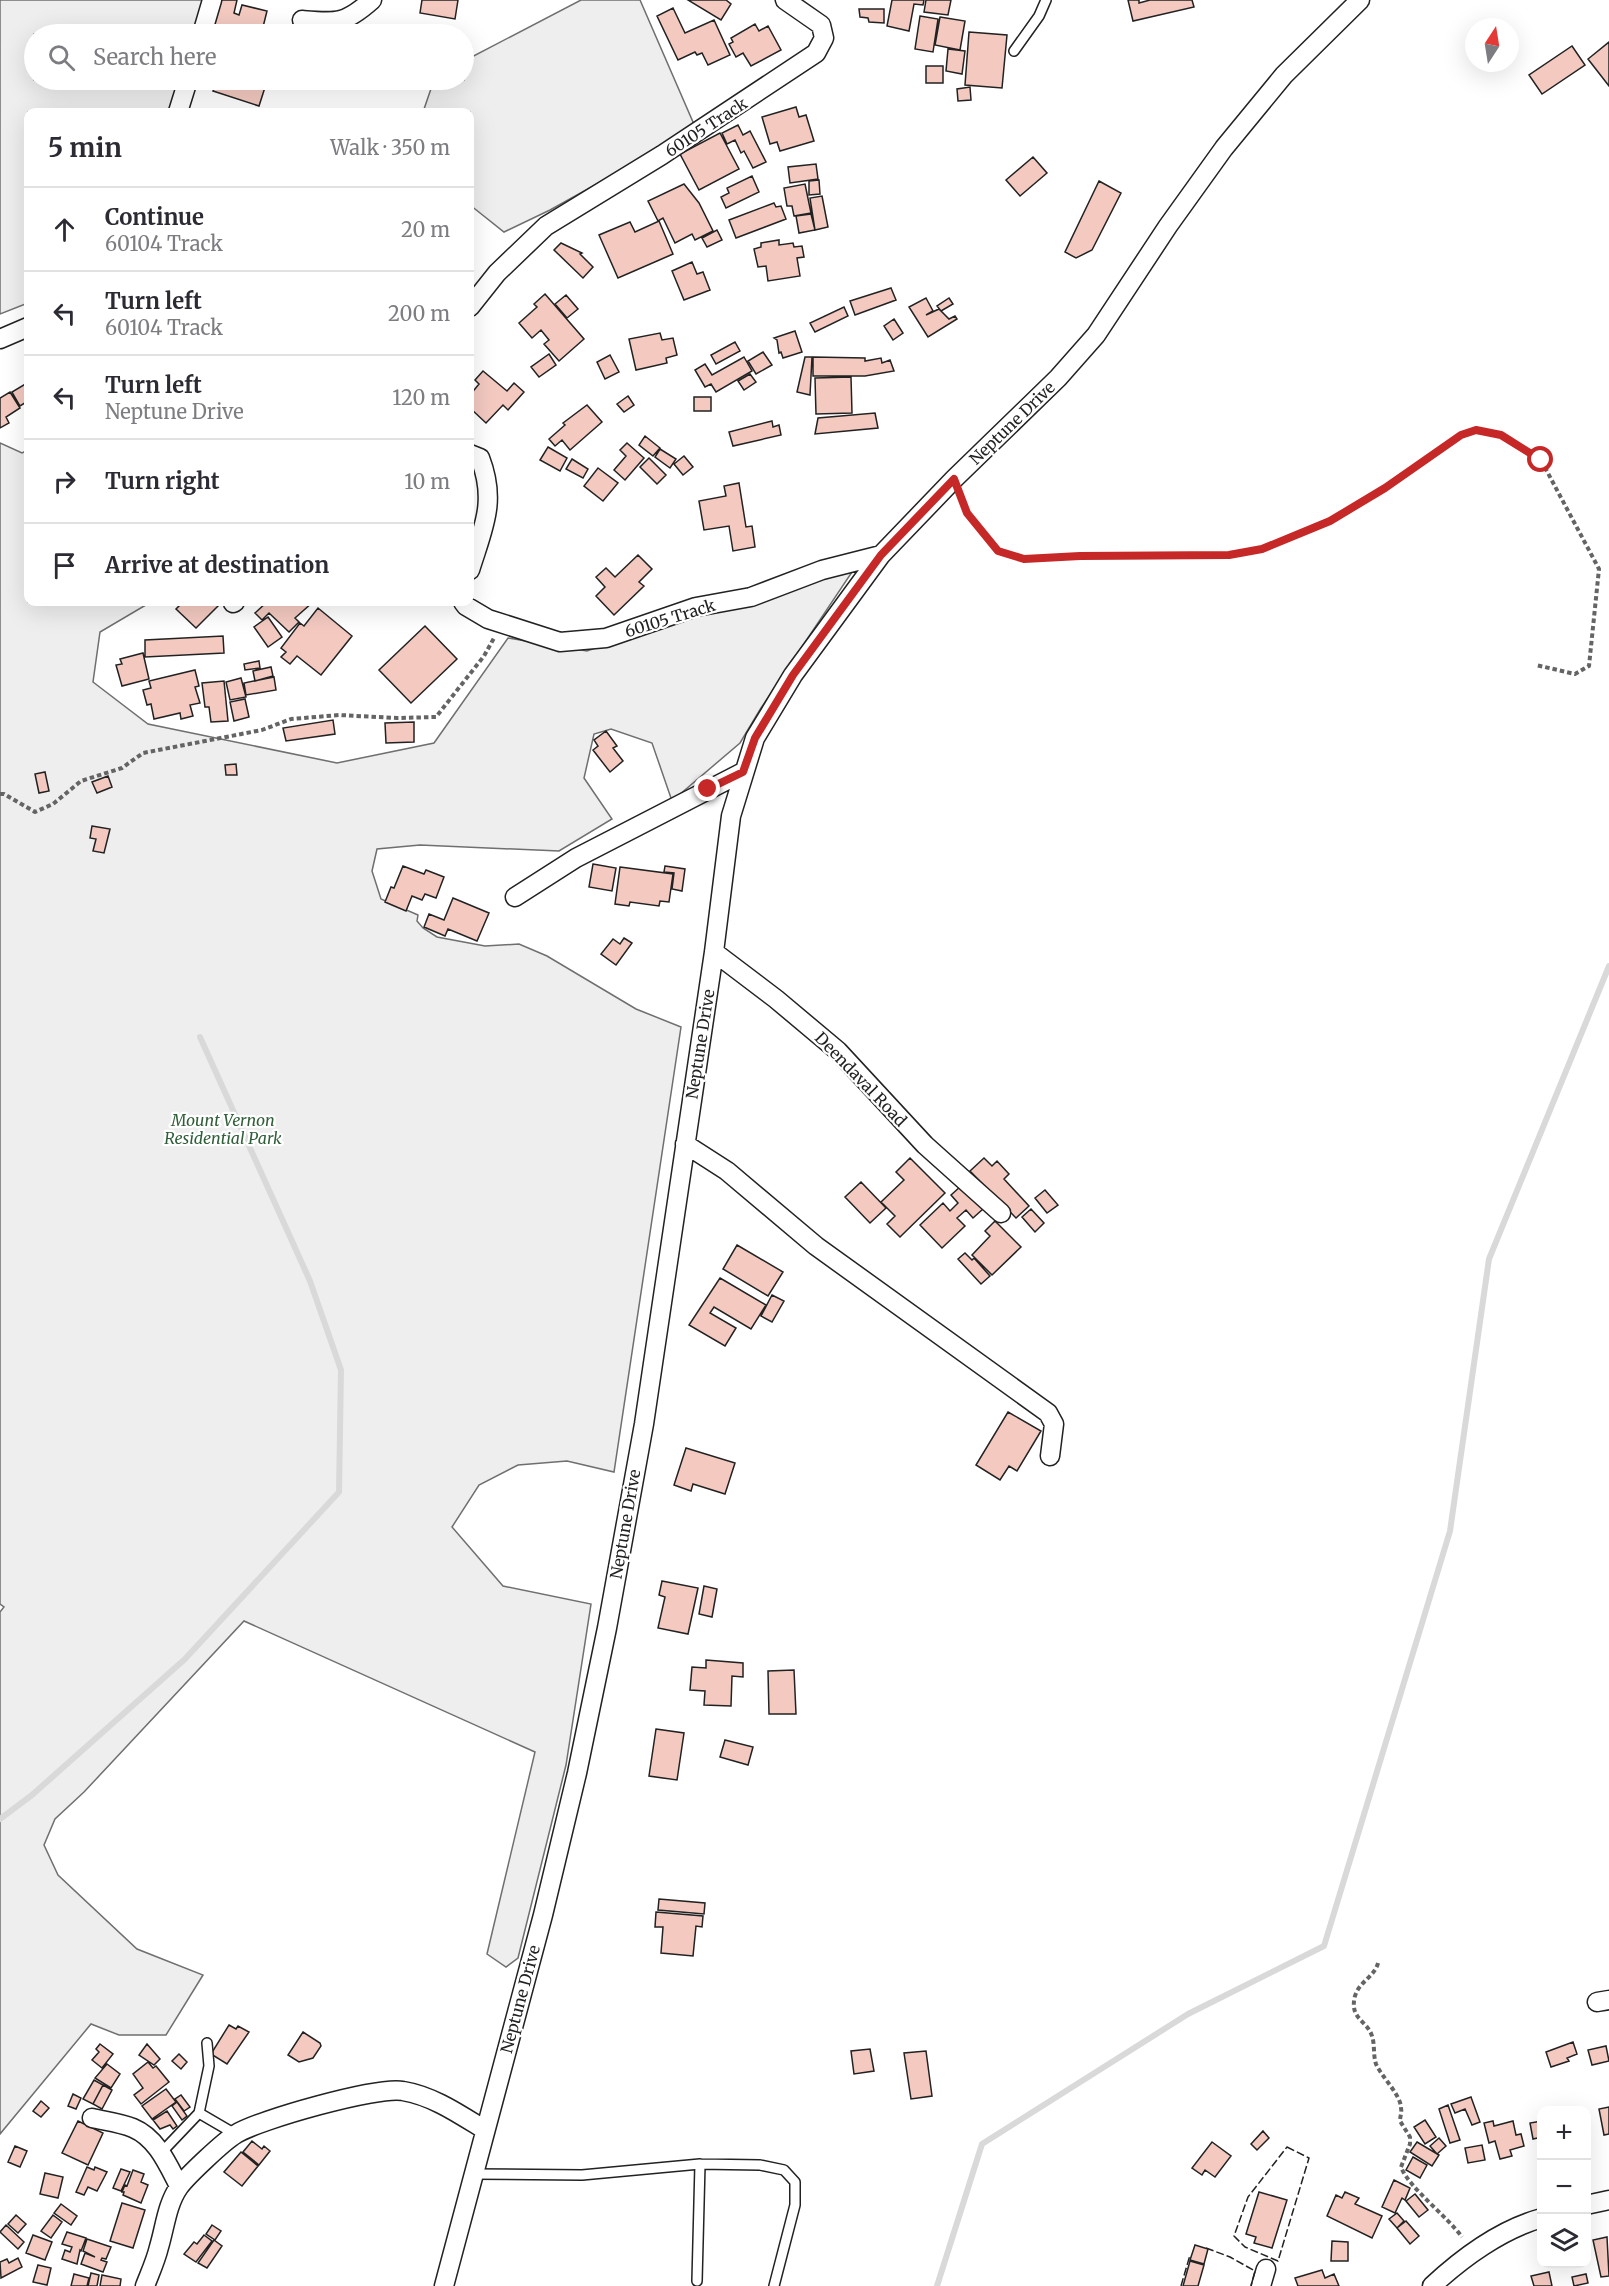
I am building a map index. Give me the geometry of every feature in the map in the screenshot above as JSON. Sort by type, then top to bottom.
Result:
[{"type":"street","points":[[205,24],[212,0]]},
{"type":"street","points":[[302,20],[330,22],[352,18],[372,0]]},
{"type":"street","name":"60105 Track","points":[[474,302],[497,273],[546,226],[662,155],[816,53],[824,38],[821,25],[785,0]]},
{"type":"street","name":"Neptune Drive","points":[[444,2286],[543,1915],[577,1773],[607,1628],[644,1424],[714,952],[731,816],[755,738],[793,675],[881,555],[954,479],[1058,378],[1096,335],[1168,226],[1224,148],[1284,75],[1360,0]]},
{"type":"street","points":[[179,108],[185,90]]},
{"type":"street","points":[[0,339],[24,329]]},
{"type":"street","points":[[474,456],[480,458],[489,484],[488,510],[474,557]]},
{"type":"street","name":"60105 Track","points":[[468,606],[476,613],[502,624],[560,642],[606,638],[696,607],[751,597],[822,570],[881,555]]},
{"type":"street","points":[[514,897],[576,858],[743,772]]},
{"type":"street","name":"Deendaval Road","points":[[714,952],[776,999],[838,1051],[925,1145],[1001,1213]]},
{"type":"street","points":[[685,1144],[727,1171],[826,1252],[1048,1413],[1054,1424],[1050,1456]]},
{"type":"street","points":[[146,2286],[159,2249],[170,2204],[179,2186],[235,2134],[260,2123],[324,2105],[374,2092],[400,2090],[427,2097],[485,2130]]},
{"type":"street","points":[[92,2118],[134,2128],[152,2142],[161,2153],[179,2186]]},
{"type":"street","points":[[1591,2204],[1609,2200]]},
{"type":"street","points":[[1432,2286],[1473,2253],[1506,2234],[1537,2220]]},
{"type":"lane","points":[[1014,51],[1039,16],[1046,0]]},
{"type":"lane","points":[[161,2153],[199,2113],[209,2066],[207,2043]]},
{"type":"lane","points":[[199,2113],[235,2134]]},
{"type":"lane","points":[[473,2174],[582,2175],[700,2164],[760,2165],[784,2170],[795,2182],[795,2205],[774,2286]]},
{"type":"lane","points":[[697,2281],[700,2164]]},
{"type":"path","points":[[954,479],[967,513],[998,551],[1024,559],[1080,556],[1229,555],[1262,549],[1330,521],[1385,488],[1461,435],[1476,430],[1501,435],[1541,460],[1599,569],[1589,666],[1575,674],[1536,665]]},
{"type":"path","points":[[0,794],[4,794],[35,812],[53,804],[81,781],[122,768],[143,753],[262,730],[291,719],[339,715],[397,718],[436,717],[484,656],[502,624]]},
{"type":"path","points":[[1378,1963],[1377,1969],[1355,1996],[1354,2009],[1358,2019],[1367,2027],[1372,2036],[1376,2064],[1402,2107],[1400,2121],[1410,2137],[1401,2167],[1405,2177],[1438,2209],[1473,2253]]},
{"type":"green space","points":[[0,0],[204,0],[197,24],[24,24],[24,90],[177,90],[170,108],[24,108],[24,305],[0,314]]},
{"type":"green space","points":[[581,0],[640,0],[696,129],[550,210],[504,232],[474,208],[474,108],[424,108],[431,90],[474,90],[474,56]]},
{"type":"green space","name":"Mount Vernon Residential Park","points":[[0,443],[24,452],[24,606],[144,606],[100,632],[93,682],[148,724],[337,763],[434,743],[508,638],[587,651],[701,612],[854,569],[740,743],[672,801],[652,743],[611,729],[594,734],[584,778],[612,819],[559,851],[420,845],[377,849],[372,871],[381,899],[418,915],[417,921],[423,928],[437,937],[485,946],[519,944],[547,956],[636,1009],[681,1027],[614,1472],[567,1461],[518,1465],[479,1485],[452,1527],[503,1586],[591,1604],[566,1765],[518,1958],[506,1967],[487,1954],[535,1752],[244,1621],[84,1792],[55,1819],[44,1845],[58,1875],[137,1949],[203,1975],[166,2035],[119,2035],[91,2024],[0,2134],[0,1612],[4,1607],[0,1604]]},
{"type":"building","points":[[221,0],[237,0],[234,13],[239,15],[242,5],[267,11],[264,24],[215,24]]},
{"type":"building","points":[[422,0],[458,0],[455,19],[420,13]]},
{"type":"building","points":[[688,0],[726,0],[731,4],[721,20]]},
{"type":"building","points":[[892,0],[924,0],[923,5],[914,4],[909,31],[887,26]]},
{"type":"building","points":[[926,0],[951,0],[948,15],[924,12]]},
{"type":"building","points":[[1128,0],[1139,0],[1139,3],[1150,0],[1192,0],[1194,7],[1133,21]]},
{"type":"building","points":[[673,8],[685,33],[714,20],[730,55],[708,65],[702,53],[697,55],[695,52],[678,60],[657,16]]},
{"type":"building","points":[[859,9],[884,9],[884,23],[869,22],[868,18],[860,17]]},
{"type":"building","points":[[920,16],[938,19],[933,52],[915,49]]},
{"type":"building","points":[[940,17],[965,21],[960,50],[935,45]]},
{"type":"building","points":[[755,24],[759,31],[768,26],[781,50],[751,66],[743,53],[736,57],[729,44],[733,42],[731,38]]},
{"type":"building","points":[[969,32],[1007,35],[1002,88],[965,85]]},
{"type":"building","points":[[1609,42],[1609,86],[1588,59]]},
{"type":"building","points":[[1572,46],[1585,65],[1542,94],[1529,75]]},
{"type":"building","points":[[948,49],[965,51],[962,74],[946,71]]},
{"type":"building","points":[[926,66],[943,66],[943,83],[926,83]]},
{"type":"building","points":[[970,87],[971,100],[958,101],[957,89]]},
{"type":"building","points":[[213,90],[264,90],[259,106]]},
{"type":"building","points":[[796,107],[799,117],[806,115],[814,141],[780,151],[777,142],[770,144],[762,117]]},
{"type":"building","points":[[738,125],[743,135],[750,131],[766,162],[753,168],[744,151],[741,153],[735,140],[727,144],[722,133]]},
{"type":"building","points":[[720,133],[739,169],[699,190],[680,154]]},
{"type":"building","points":[[1033,157],[1047,173],[1020,196],[1006,180]]},
{"type":"building","points":[[816,164],[818,179],[790,183],[788,167]]},
{"type":"building","points":[[752,176],[759,192],[726,208],[721,197],[729,193],[727,188]]},
{"type":"building","points":[[819,180],[820,194],[809,195],[809,181]]},
{"type":"building","points":[[1099,181],[1121,193],[1092,250],[1076,258],[1065,252]]},
{"type":"building","points":[[684,184],[699,203],[713,231],[695,240],[692,234],[675,243],[663,218],[658,221],[648,201]]},
{"type":"building","points":[[805,184],[811,213],[794,216],[792,206],[787,206],[784,188]]},
{"type":"building","points":[[822,196],[828,227],[815,230],[810,198]]},
{"type":"building","points":[[774,203],[776,207],[781,206],[786,219],[736,238],[729,220]]},
{"type":"building","points":[[811,214],[815,230],[799,233],[796,216]]},
{"type":"building","points":[[659,221],[673,254],[618,278],[599,235],[630,222],[635,232]]},
{"type":"building","points":[[717,230],[722,240],[707,247],[702,238]]},
{"type":"building","points":[[779,240],[779,245],[793,243],[794,247],[802,246],[804,257],[797,258],[800,276],[768,281],[766,266],[758,267],[754,249],[761,247],[761,243]]},
{"type":"building","points":[[561,243],[582,253],[580,254],[593,267],[583,278],[554,250]]},
{"type":"building","points":[[692,262],[697,274],[703,272],[710,290],[684,300],[672,271]]},
{"type":"building","points":[[891,288],[896,300],[855,315],[850,301]]},
{"type":"building","points":[[545,294],[584,339],[559,361],[544,344],[549,340],[541,330],[532,338],[519,323],[537,307],[534,304]]},
{"type":"building","points":[[566,295],[578,309],[567,318],[555,304]]},
{"type":"building","points":[[926,298],[933,311],[926,315],[939,309],[949,319],[955,316],[957,319],[928,337],[909,307]]},
{"type":"building","points":[[949,298],[953,304],[941,311],[937,306]]},
{"type":"building","points":[[844,307],[848,316],[815,332],[810,323]]},
{"type":"building","points":[[894,319],[903,333],[893,340],[884,326]]},
{"type":"building","points":[[795,331],[802,352],[783,358],[781,352],[779,353],[777,340],[774,338]]},
{"type":"building","points":[[660,333],[662,340],[673,338],[677,355],[666,358],[667,363],[636,370],[629,339]]},
{"type":"building","points":[[735,342],[740,351],[716,364],[711,355]]},
{"type":"building","points":[[763,352],[772,365],[756,374],[748,361]]},
{"type":"building","points":[[549,354],[556,365],[539,377],[531,367]]},
{"type":"building","points":[[610,355],[619,372],[605,379],[597,362]]},
{"type":"building","points":[[744,357],[752,371],[716,392],[711,384],[705,387],[695,370],[705,364],[712,375]]},
{"type":"building","points":[[805,357],[812,357],[810,395],[797,392]]},
{"type":"building","points":[[813,357],[865,358],[865,361],[881,358],[882,363],[890,360],[894,371],[865,376],[813,376]]},
{"type":"building","points":[[483,371],[507,391],[514,383],[524,392],[508,410],[503,405],[486,423],[474,412],[474,390],[479,384],[475,380]]},
{"type":"building","points":[[750,374],[756,382],[744,390],[738,381]]},
{"type":"building","points":[[851,377],[852,413],[816,414],[815,378]]},
{"type":"building","points":[[24,385],[24,404],[20,406],[12,392]]},
{"type":"building","points":[[10,392],[20,408],[6,417],[9,423],[0,428],[0,398]]},
{"type":"building","points":[[628,396],[634,405],[624,412],[617,404]]},
{"type":"building","points":[[694,397],[711,397],[711,411],[694,411]]},
{"type":"building","points":[[587,405],[602,422],[570,450],[562,440],[555,446],[549,439],[565,425],[563,423]]},
{"type":"building","points":[[875,413],[878,428],[815,434],[818,418]]},
{"type":"building","points":[[772,421],[773,427],[779,425],[781,435],[733,446],[729,432]]},
{"type":"building","points":[[645,436],[660,448],[653,456],[639,445]]},
{"type":"building","points":[[627,443],[644,458],[625,480],[614,470],[626,456],[620,450]]},
{"type":"building","points":[[548,447],[567,458],[560,471],[540,460]]},
{"type":"building","points":[[660,449],[676,459],[670,468],[655,457]]},
{"type":"building","points":[[684,456],[693,467],[683,475],[674,464]]},
{"type":"building","points":[[649,458],[666,475],[657,484],[640,467]]},
{"type":"building","points":[[572,459],[588,469],[583,478],[566,469]]},
{"type":"building","points":[[598,468],[618,483],[603,501],[584,486]]},
{"type":"building","points":[[739,483],[746,527],[752,526],[755,547],[733,551],[729,526],[704,530],[699,501],[726,496],[724,486]]},
{"type":"building","points":[[638,555],[652,569],[639,582],[644,586],[614,615],[596,596],[605,587],[596,577],[606,568],[615,577]]},
{"type":"building","points":[[179,606],[218,606],[196,628],[176,609]]},
{"type":"building","points":[[263,606],[308,606],[295,618],[299,622],[289,632],[269,613],[262,620],[255,613]]},
{"type":"building","points":[[318,608],[352,636],[321,675],[297,656],[290,664],[281,657],[286,652],[281,648],[300,623],[304,626]]},
{"type":"building","points":[[268,617],[282,637],[268,647],[254,627]]},
{"type":"building","points":[[425,626],[457,659],[411,703],[379,670]]},
{"type":"building","points":[[223,636],[224,653],[145,657],[145,640]]},
{"type":"building","points":[[143,653],[149,679],[122,686],[116,665],[122,664],[120,659]]},
{"type":"building","points":[[259,661],[260,668],[245,670],[244,664]]},
{"type":"building","points":[[271,667],[273,676],[255,681],[253,671]]},
{"type":"building","points":[[195,670],[199,686],[195,687],[200,703],[190,705],[193,716],[181,719],[180,713],[154,719],[151,704],[147,705],[143,690],[151,688],[149,681]]},
{"type":"building","points":[[274,677],[276,690],[246,695],[244,683]]},
{"type":"building","points":[[241,678],[246,697],[230,700],[226,682]]},
{"type":"building","points":[[224,681],[228,721],[211,722],[209,707],[205,707],[202,683]]},
{"type":"building","points":[[245,699],[249,717],[234,721],[230,702]]},
{"type":"building","points":[[333,720],[335,734],[286,741],[283,728]]},
{"type":"building","points":[[414,722],[414,742],[386,743],[385,723]]},
{"type":"building","points":[[606,731],[617,746],[613,748],[623,761],[610,772],[593,750],[598,746],[594,740]]},
{"type":"building","points":[[236,764],[237,775],[226,775],[225,765]]},
{"type":"building","points":[[45,772],[49,791],[39,793],[35,774]]},
{"type":"building","points":[[108,776],[112,787],[97,793],[92,782]]},
{"type":"building","points":[[92,826],[110,829],[104,853],[93,851],[96,839],[90,838]]},
{"type":"building","points":[[593,864],[616,868],[612,891],[589,887]]},
{"type":"building","points":[[403,866],[424,874],[426,870],[444,877],[436,898],[425,894],[422,900],[412,896],[406,911],[385,902]]},
{"type":"building","points":[[665,866],[685,869],[682,891],[672,889],[674,873],[664,872]]},
{"type":"building","points":[[620,867],[673,874],[669,902],[660,901],[659,906],[630,902],[629,906],[615,904]]},
{"type":"building","points":[[453,898],[489,913],[477,941],[448,929],[445,936],[424,927],[429,914],[444,920]]},
{"type":"building","points":[[624,938],[632,943],[616,965],[601,954],[613,939],[620,944]]},
{"type":"building","points":[[910,1158],[945,1193],[900,1237],[887,1224],[895,1216],[881,1202],[904,1180],[896,1172]]},
{"type":"building","points":[[984,1158],[992,1166],[997,1161],[1009,1174],[1004,1179],[1029,1206],[1016,1218],[970,1171]]},
{"type":"building","points":[[861,1182],[886,1208],[870,1223],[845,1197]]},
{"type":"building","points":[[961,1186],[983,1209],[973,1218],[966,1210],[957,1218],[965,1226],[942,1248],[920,1225],[943,1203],[950,1211],[958,1203],[951,1195]]},
{"type":"building","points":[[1045,1190],[1058,1205],[1047,1213],[1035,1198]]},
{"type":"building","points":[[1031,1209],[1044,1223],[1035,1232],[1022,1217]]},
{"type":"building","points":[[995,1221],[1021,1247],[992,1275],[972,1255],[990,1236],[985,1231]]},
{"type":"building","points":[[737,1245],[783,1272],[768,1296],[723,1269]]},
{"type":"building","points":[[965,1253],[972,1260],[974,1258],[990,1276],[981,1284],[958,1259]]},
{"type":"building","points":[[720,1278],[766,1305],[751,1329],[714,1307],[710,1313],[736,1328],[725,1346],[689,1325]]},
{"type":"building","points":[[772,1295],[784,1301],[772,1322],[761,1316]]},
{"type":"building","points":[[1008,1412],[1041,1431],[1017,1471],[1009,1466],[1000,1480],[976,1465]]},
{"type":"building","points":[[686,1448],[735,1463],[725,1494],[693,1484],[691,1491],[674,1485]]},
{"type":"building","points":[[662,1581],[698,1588],[688,1634],[658,1628],[665,1597],[659,1595]]},
{"type":"building","points":[[704,1586],[717,1589],[712,1617],[699,1614]]},
{"type":"building","points":[[706,1660],[743,1663],[743,1677],[732,1676],[731,1706],[704,1705],[705,1691],[690,1690],[692,1667],[706,1668]]},
{"type":"building","points":[[794,1670],[796,1714],[769,1714],[768,1671]]},
{"type":"building","points":[[656,1729],[684,1733],[677,1780],[649,1776]]},
{"type":"building","points":[[725,1740],[753,1747],[748,1765],[720,1757]]},
{"type":"building","points":[[659,1899],[705,1903],[704,1914],[658,1910]]},
{"type":"building","points":[[656,1912],[703,1916],[702,1927],[696,1926],[693,1956],[661,1953],[663,1927],[655,1927]]},
{"type":"building","points":[[229,2025],[236,2029],[238,2026],[249,2032],[227,2064],[211,2054]]},
{"type":"building","points":[[303,2032],[321,2046],[313,2058],[299,2062],[288,2055]]},
{"type":"building","points":[[1573,2042],[1577,2054],[1567,2058],[1569,2061],[1551,2067],[1546,2052]]},
{"type":"building","points":[[100,2044],[113,2054],[102,2068],[92,2060],[99,2052],[96,2049]]},
{"type":"building","points":[[147,2044],[160,2059],[154,2065],[139,2055]]},
{"type":"building","points":[[1606,2046],[1609,2061],[1592,2065],[1588,2050]]},
{"type":"building","points":[[870,2049],[874,2071],[854,2074],[851,2051]]},
{"type":"building","points":[[926,2051],[932,2096],[911,2099],[904,2053]]},
{"type":"building","points":[[179,2054],[187,2062],[181,2069],[172,2061]]},
{"type":"building","points":[[148,2062],[153,2068],[156,2066],[169,2082],[141,2104],[134,2095],[143,2088],[133,2074]]},
{"type":"building","points":[[107,2064],[120,2074],[111,2088],[95,2078]]},
{"type":"building","points":[[94,2080],[103,2085],[93,2104],[83,2099]]},
{"type":"building","points":[[103,2085],[112,2090],[102,2109],[93,2104]]},
{"type":"building","points":[[166,2089],[176,2102],[152,2119],[142,2106]]},
{"type":"building","points":[[73,2094],[81,2098],[76,2109],[68,2106]]},
{"type":"building","points":[[181,2095],[190,2107],[184,2111],[175,2099]]},
{"type":"building","points":[[1471,2097],[1480,2122],[1472,2125],[1465,2109],[1455,2113],[1451,2104]]},
{"type":"building","points":[[41,2101],[49,2108],[41,2117],[33,2111]]},
{"type":"building","points":[[177,2102],[187,2116],[182,2120],[172,2106]]},
{"type":"building","points":[[1448,2105],[1460,2140],[1450,2143],[1439,2109]]},
{"type":"building","points":[[1609,2107],[1609,2134],[1604,2135],[1599,2109]]},
{"type":"building","points":[[167,2111],[177,2126],[173,2129],[170,2125],[160,2129],[153,2120]]},
{"type":"building","points":[[1425,2120],[1436,2137],[1425,2144],[1414,2127]]},
{"type":"building","points":[[78,2121],[103,2133],[88,2165],[62,2153]]},
{"type":"building","points":[[1493,2121],[1494,2126],[1513,2121],[1516,2135],[1521,2134],[1524,2146],[1510,2150],[1512,2156],[1500,2159],[1495,2141],[1489,2143],[1484,2123]]},
{"type":"building","points":[[1537,2122],[1537,2138],[1533,2139],[1530,2123]]},
{"type":"building","points":[[1263,2131],[1269,2138],[1257,2150],[1251,2144]]},
{"type":"building","points":[[1439,2138],[1446,2146],[1437,2154],[1430,2146]]},
{"type":"building","points":[[252,2141],[262,2149],[264,2146],[270,2151],[259,2165],[243,2152]]},
{"type":"building","points":[[1212,2142],[1231,2156],[1215,2177],[1205,2170],[1202,2175],[1192,2168]]},
{"type":"building","points":[[1417,2142],[1439,2155],[1432,2166],[1410,2152]]},
{"type":"building","points":[[1482,2145],[1485,2160],[1468,2163],[1465,2148]]},
{"type":"building","points":[[15,2146],[27,2151],[20,2167],[8,2162]]},
{"type":"building","points":[[241,2152],[258,2166],[242,2186],[224,2172]]},
{"type":"building","points":[[1413,2157],[1427,2165],[1420,2178],[1406,2170]]},
{"type":"building","points":[[87,2167],[94,2170],[95,2167],[107,2172],[97,2191],[88,2187],[84,2195],[76,2192]]},
{"type":"building","points":[[121,2169],[130,2172],[121,2191],[113,2188]]},
{"type":"building","points":[[133,2170],[144,2174],[141,2182],[148,2185],[141,2203],[123,2195],[124,2192],[122,2192]]},
{"type":"building","points":[[45,2173],[63,2177],[58,2198],[40,2194]]},
{"type":"building","points":[[1394,2180],[1410,2188],[1405,2200],[1402,2198],[1395,2213],[1382,2207]]},
{"type":"building","points":[[1259,2192],[1287,2200],[1272,2248],[1254,2243],[1256,2237],[1246,2234]]},
{"type":"building","points":[[1345,2192],[1359,2198],[1355,2204],[1382,2216],[1372,2238],[1327,2216],[1336,2195],[1342,2198]]},
{"type":"building","points":[[1415,2194],[1428,2210],[1419,2217],[1406,2201]]},
{"type":"building","points":[[122,2203],[145,2210],[133,2248],[110,2241]]},
{"type":"building","points":[[61,2204],[77,2216],[71,2225],[54,2213]]},
{"type":"building","points":[[1397,2213],[1404,2221],[1397,2228],[1389,2219]]},
{"type":"building","points":[[16,2215],[26,2224],[18,2233],[8,2224]]},
{"type":"building","points":[[53,2215],[62,2222],[51,2238],[41,2231]]},
{"type":"building","points":[[1406,2221],[1419,2236],[1410,2244],[1397,2228]]},
{"type":"building","points":[[6,2225],[24,2242],[18,2249],[0,2232]]},
{"type":"building","points":[[212,2225],[221,2231],[215,2240],[206,2234]]},
{"type":"building","points":[[67,2232],[86,2238],[77,2264],[62,2259],[65,2250],[70,2252],[72,2247],[62,2244]]},
{"type":"building","points":[[33,2235],[52,2242],[45,2260],[26,2253]]},
{"type":"building","points":[[204,2235],[212,2241],[196,2262],[184,2254],[194,2242],[197,2244]]},
{"type":"building","points":[[1607,2237],[1609,2276],[1601,2277],[1593,2240]]},
{"type":"building","points":[[87,2239],[111,2247],[106,2259],[101,2260],[107,2262],[103,2272],[81,2264],[85,2253],[95,2257],[83,2251]]},
{"type":"building","points":[[214,2240],[222,2246],[207,2268],[198,2263]]},
{"type":"building","points":[[1332,2241],[1348,2242],[1348,2261],[1331,2261]]},
{"type":"building","points":[[1195,2245],[1208,2249],[1204,2264],[1190,2260]]},
{"type":"building","points":[[18,2258],[22,2267],[1,2278],[0,2262],[7,2259],[9,2263]]},
{"type":"building","points":[[1190,2261],[1204,2265],[1198,2286],[1183,2286]]},
{"type":"building","points":[[38,2265],[51,2268],[47,2285],[33,2282]]},
{"type":"building","points":[[1322,2270],[1325,2278],[1334,2274],[1339,2286],[1298,2286],[1295,2278]]},
{"type":"building","points":[[1549,2272],[1552,2286],[1534,2286],[1531,2276]]},
{"type":"building","points":[[91,2273],[99,2275],[97,2286],[88,2286]]},
{"type":"building","points":[[74,2274],[89,2278],[87,2286],[71,2286]]},
{"type":"building","points":[[1586,2274],[1588,2283],[1574,2286],[1572,2277]]},
{"type":"building","points":[[102,2275],[121,2279],[120,2286],[100,2286]]},
{"type":"waterway","points":[[937,2286],[982,2144],[1188,2014],[1324,1946],[1450,1531],[1489,1259],[1609,966]]},
{"type":"waterway","points":[[0,1819],[32,1795],[185,1659],[339,1492],[341,1370],[310,1281],[200,1037]]},
{"type":"fence","points":[[1287,2147],[1309,2158],[1278,2261],[1245,2247],[1234,2236],[1248,2197],[1287,2147]]},
{"type":"fence","points":[[1206,2248],[1230,2257],[1255,2271],[1251,2286]]},
{"type":"fence","points":[[1181,2286],[1190,2255]]},
{"type":"route","points":[[708,789],[743,772],[755,738],[793,675],[881,555],[954,479],[967,513],[998,551],[1024,559],[1080,556],[1229,555],[1262,549],[1330,521],[1385,488],[1461,435],[1476,430],[1501,435],[1541,460]]}]
